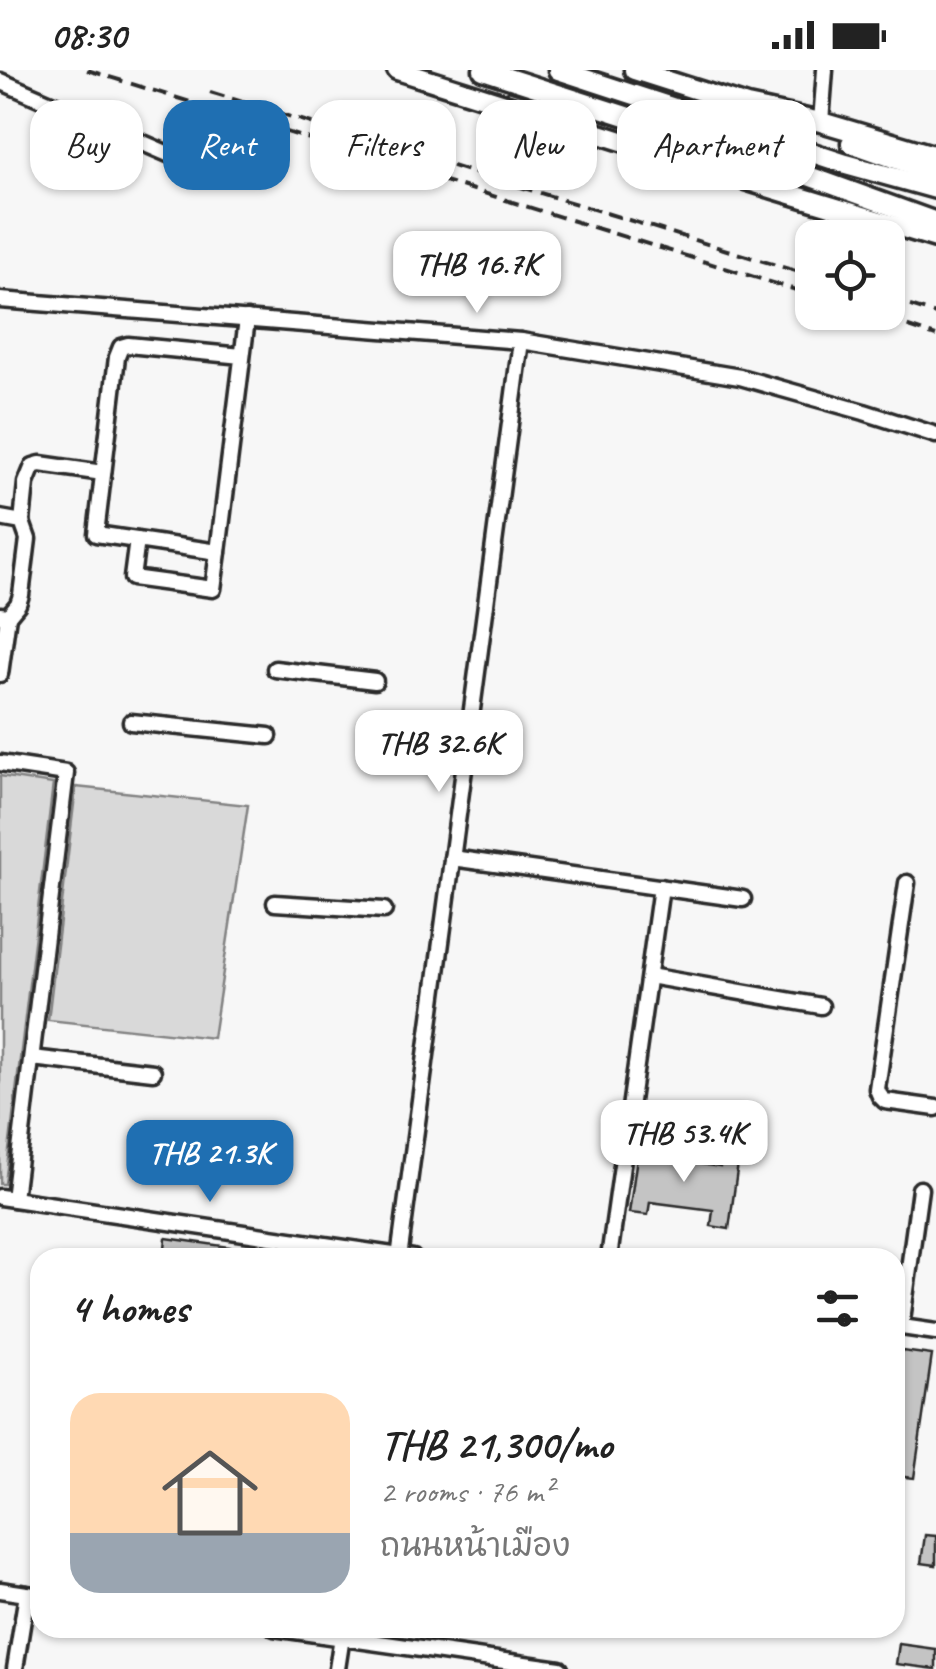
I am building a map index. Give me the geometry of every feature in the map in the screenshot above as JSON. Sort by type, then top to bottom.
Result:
[{"type":"main road","points":[[396,70],[936,238]]},
{"type":"main road","points":[[484,70],[778,165],[936,222]]},
{"type":"main road","points":[[558,70],[846,164],[936,189]]},
{"type":"main road","points":[[634,70],[728,100]]},
{"type":"main road","points":[[816,121],[936,156]]},
{"type":"main road","points":[[816,130],[936,173]]},
{"type":"street","points":[[822,122],[825,70]]},
{"type":"street","points":[[0,81],[163,152]]},
{"type":"street","points":[[0,300],[521,341],[740,377],[936,434]]},
{"type":"street","points":[[137,540],[132,578],[212,589],[247,319]]},
{"type":"street","points":[[405,1248],[521,341]]},
{"type":"street","points":[[218,552],[96,534],[116,357],[121,347],[128,344],[242,356]]},
{"type":"street","points":[[0,674],[4,616],[21,596],[28,539],[22,522],[26,483],[33,466],[103,472]]},
{"type":"street","points":[[0,518],[22,522]]},
{"type":"street","points":[[275,670],[376,681]]},
{"type":"street","points":[[131,722],[269,736]]},
{"type":"street","points":[[0,763],[66,773],[32,1058],[7,1198],[343,1248]]},
{"type":"street","points":[[452,858],[744,899]]},
{"type":"street","points":[[907,883],[877,1088],[885,1101],[936,1108]]},
{"type":"street","points":[[610,1248],[662,888]]},
{"type":"street","points":[[276,902],[384,910]]},
{"type":"street","points":[[650,976],[821,1006]]},
{"type":"street","points":[[32,1058],[153,1072]]},
{"type":"street","points":[[905,1282],[920,1188]]},
{"type":"street","points":[[905,1327],[936,1332]]},
{"type":"street","points":[[0,1590],[30,1594]]},
{"type":"street","points":[[15,1669],[30,1611]]},
{"type":"street","points":[[337,1669],[341,1638]]},
{"type":"street","points":[[377,1638],[560,1669]]},
{"type":"shaded area","points":[[0,776],[53,784],[5,1184],[0,1184]]},
{"type":"shaded area","points":[[76,787],[248,805],[213,1038],[48,1020]]},
{"type":"building","points":[[639,1143],[658,1146],[657,1157],[720,1167],[722,1154],[739,1156],[729,1229],[711,1226],[713,1210],[650,1202],[648,1215],[629,1213]]},
{"type":"building","points":[[166,1238],[230,1247],[230,1248],[165,1248]]},
{"type":"building","points":[[905,1351],[932,1355],[914,1478],[905,1477]]},
{"type":"building","points":[[925,1535],[936,1536],[936,1565],[921,1563]]},
{"type":"building","points":[[899,1644],[936,1649],[936,1669],[896,1664]]},
{"type":"railway","points":[[87,70],[795,290]]},
{"type":"railway","points":[[210,92],[795,271]]},
{"type":"railway","points":[[905,304],[936,314]]},
{"type":"railway","points":[[905,326],[936,336]]}]
